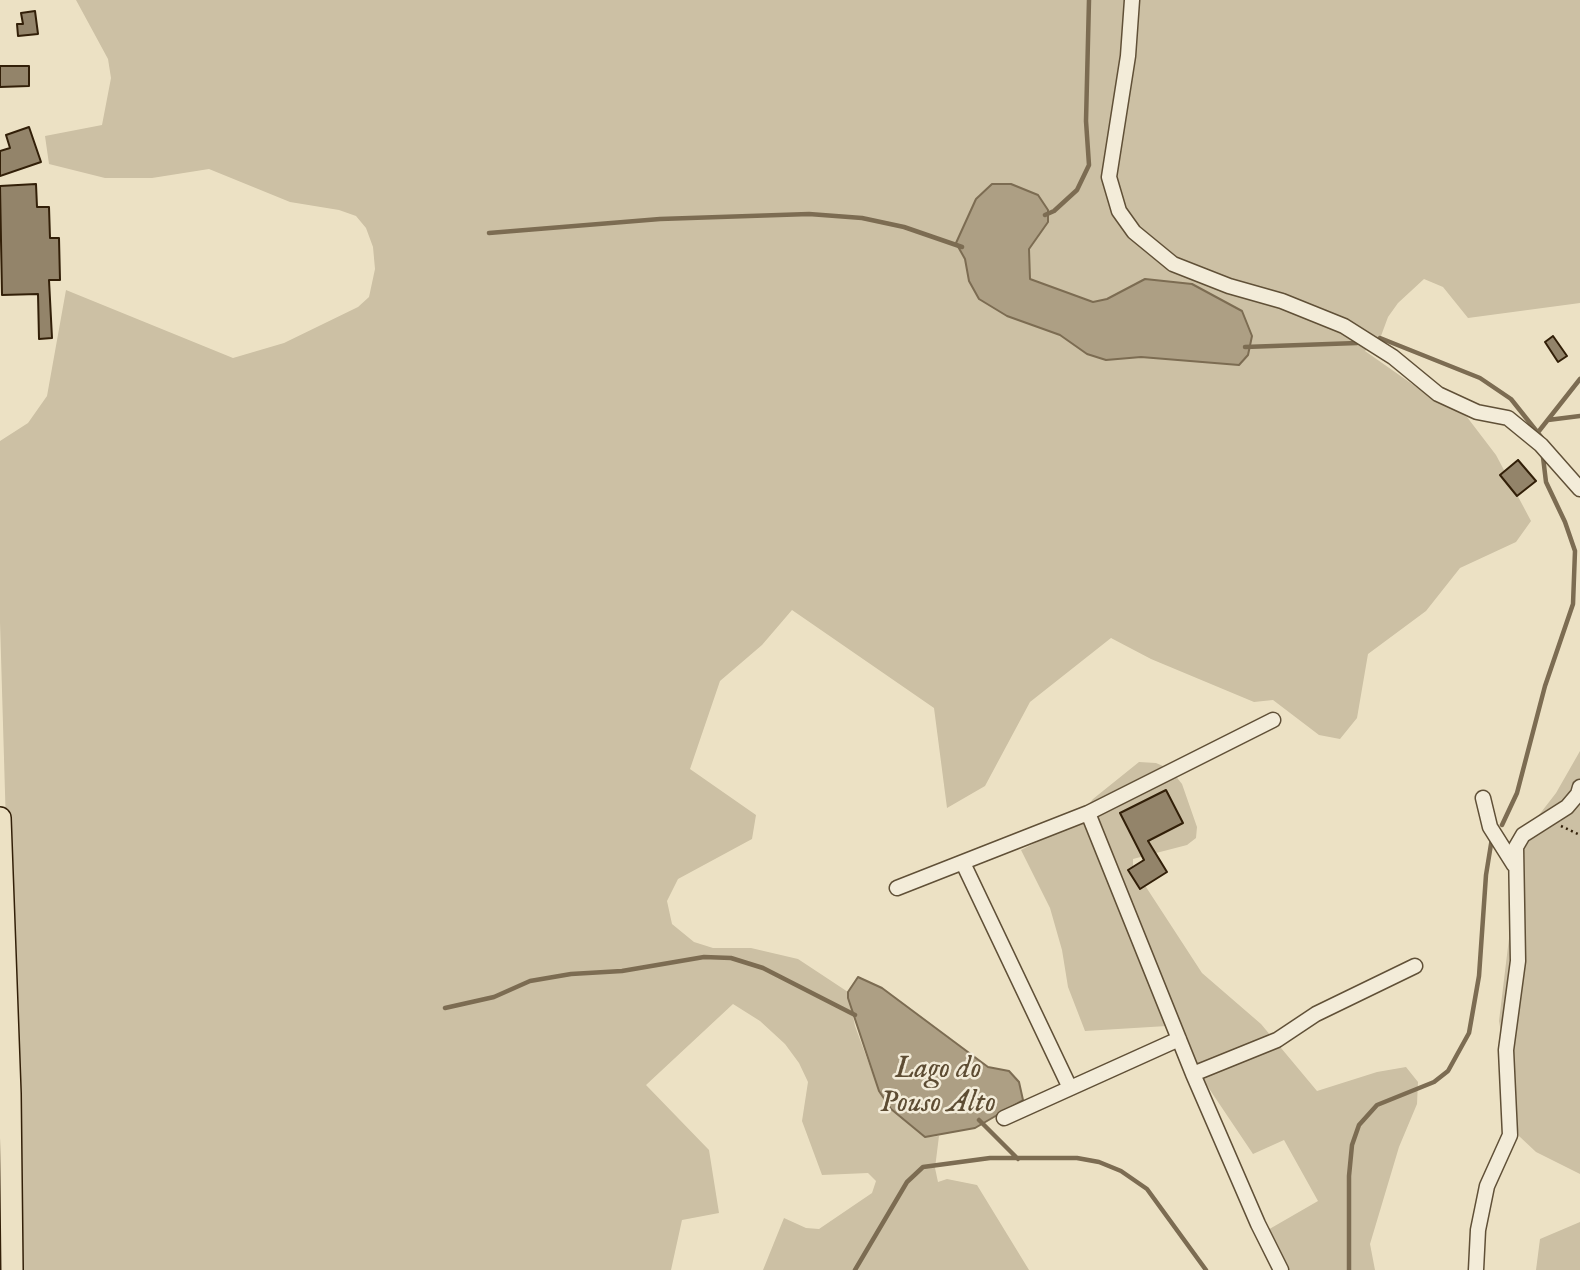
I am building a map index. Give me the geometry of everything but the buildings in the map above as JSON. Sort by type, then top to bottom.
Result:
[{"type":"main road","points":[[0,818],[5,1093],[12,1270]]},
{"type":"street","points":[[1132,0],[1128,56],[1109,177],[1119,211],[1134,232],[1173,264],[1229,286],[1282,301],[1344,326],[1393,357],[1438,394],[1477,412],[1508,418],[1541,445],[1580,489]]},
{"type":"street","points":[[897,888],[1088,813],[1273,720]]},
{"type":"street","points":[[1476,1270],[1485,1197],[1497,1158],[1510,1135],[1506,1050],[1518,961],[1514,865],[1516,846],[1522,835],[1567,807],[1578,794],[1580,787]]},
{"type":"street","points":[[1483,799],[1490,827],[1514,865]]},
{"type":"street","points":[[1088,813],[1193,1074],[1258,1224],[1281,1270]]},
{"type":"street","points":[[963,863],[1070,1088]]},
{"type":"street","points":[[1193,1074],[1277,1040],[1316,1014],[1415,966]]},
{"type":"street","points":[[1004,1118],[1179,1039]]},
{"type":"shaded area","points":[[76,0],[1580,0],[1580,303],[1468,318],[1443,287],[1424,279],[1398,303],[1388,317],[1381,336],[1365,351],[1422,391],[1467,417],[1496,455],[1531,521],[1516,542],[1460,568],[1426,611],[1368,654],[1357,718],[1340,739],[1319,735],[1273,700],[1254,702],[1151,659],[1111,638],[1030,702],[985,786],[947,808],[934,708],[792,610],[762,645],[720,681],[690,769],[756,815],[752,839],[678,879],[667,901],[672,924],[694,942],[713,948],[751,948],[798,959],[848,992],[855,1026],[879,1091],[891,1109],[925,1137],[939,1136],[935,1168],[938,1182],[947,1179],[977,1185],[1029,1270],[763,1270],[784,1218],[806,1228],[819,1229],[872,1193],[876,1181],[868,1173],[822,1175],[802,1121],[808,1082],[799,1063],[785,1044],[760,1021],[733,1004],[646,1085],[709,1150],[719,1213],[682,1220],[671,1270],[19,1270],[0,622],[0,441],[28,423],[47,396],[66,290],[233,358],[284,343],[358,307],[369,297],[375,269],[373,247],[366,228],[356,216],[339,210],[290,202],[209,169],[152,178],[105,178],[49,164],[45,136],[102,125],[111,78],[108,59]],"holes":[[[976,199],[1048,222],[1029,249],[1030,278],[1045,287],[1093,302],[1107,299],[1145,279],[1192,284],[1242,311],[1239,365],[1141,357],[1106,360],[1087,354],[1060,335],[1007,316],[969,281],[965,259],[956,243]]]},
{"type":"shaded area","points":[[1580,751],[1580,1174],[1536,1152],[1519,1136],[1499,1021],[1518,864],[1515,846],[1556,793]]},
{"type":"shaded area","points":[[1139,762],[1156,763],[1170,769],[1182,784],[1197,827],[1196,838],[1187,845],[1133,859],[1133,867],[1202,973],[1261,1024],[1317,1091],[1377,1072],[1406,1067],[1418,1082],[1417,1104],[1399,1147],[1370,1244],[1375,1270],[1280,1270],[1266,1231],[1318,1201],[1284,1140],[1253,1154],[1167,1026],[1085,1031],[1068,987],[1062,950],[1050,908],[1021,850],[1073,824],[1093,799]]},
{"type":"shaded area","points":[[1580,1222],[1580,1270],[1536,1270],[1540,1239]]},
{"type":"water","points":[[992,184],[1011,184],[1038,195],[1048,210],[1048,222],[1029,249],[1030,279],[1093,302],[1107,299],[1145,279],[1192,284],[1242,311],[1252,336],[1248,355],[1239,365],[1141,357],[1106,360],[1087,354],[1060,335],[1007,316],[979,299],[969,281],[965,259],[956,243],[976,199]]},
{"type":"water","name":"Lago do Pouso Alto","points":[[858,977],[882,988],[988,1067],[1009,1071],[1019,1082],[1023,1100],[975,1128],[925,1137],[891,1109],[879,1091],[848,998],[848,992]]},
{"type":"waterway","points":[[1045,215],[1054,211],[1077,190],[1089,165],[1086,121],[1089,0]]},
{"type":"waterway","points":[[489,233],[660,219],[809,214],[862,218],[904,227],[962,247]]},
{"type":"waterway","points":[[1380,338],[1480,378],[1511,399],[1542,438]]},
{"type":"waterway","points":[[1245,347],[1357,343]]},
{"type":"waterway","points":[[1539,431],[1580,379]]},
{"type":"waterway","points":[[1548,420],[1580,416]]},
{"type":"waterway","points":[[1502,825],[1517,793],[1545,686],[1573,604],[1575,551],[1546,482],[1543,457]]},
{"type":"waterway","points":[[1349,1270],[1349,1176],[1352,1145],[1359,1125],[1377,1105],[1434,1082],[1448,1071],[1469,1033],[1479,976],[1486,875],[1492,838]]},
{"type":"waterway","points":[[445,1008],[494,997],[530,981],[571,974],[622,971],[704,957],[731,958],[763,968],[855,1015]]},
{"type":"waterway","points":[[979,1120],[1018,1159]]},
{"type":"waterway","points":[[855,1270],[907,1182],[923,1167],[990,1158],[1077,1158],[1099,1162],[1121,1171],[1147,1189],[1206,1270]]}]
